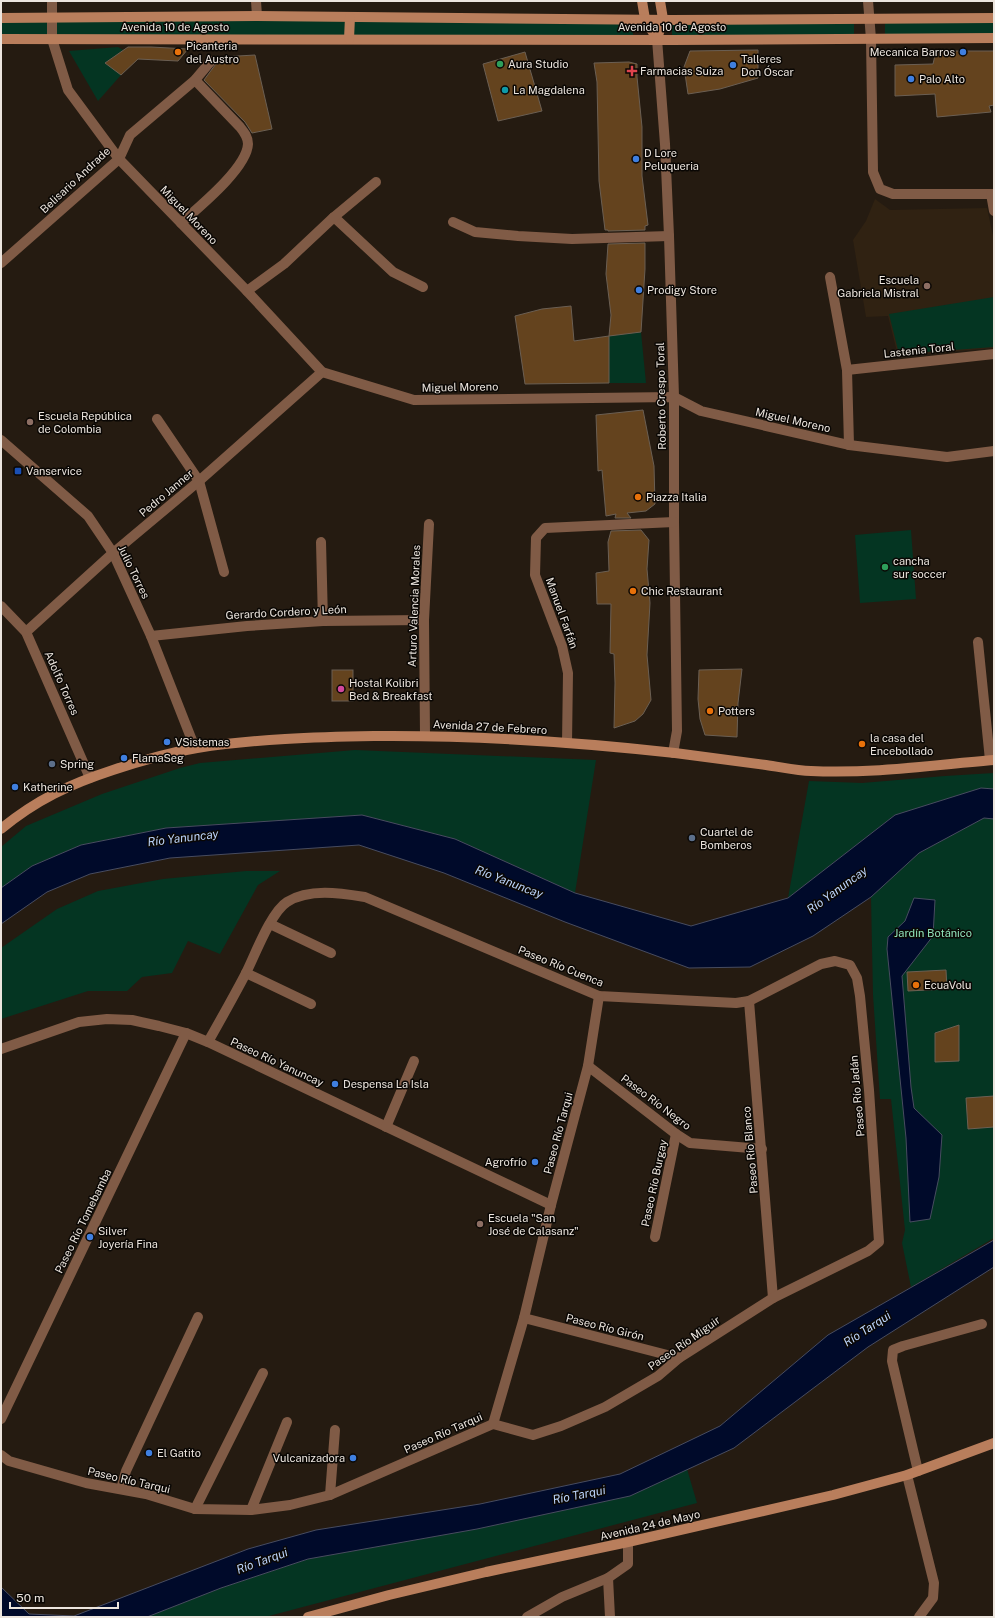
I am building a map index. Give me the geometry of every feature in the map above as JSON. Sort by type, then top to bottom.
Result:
[{"type":"main road","name":"Roberto Crespo Toral","points":[[642,1],[645,19],[657,39]]},
{"type":"main road","name":"Roberto Crespo Toral","points":[[657,39],[663,19],[660,1]]},
{"type":"main road","name":"Avenida 10 de Agosto","points":[[1,18],[257,16],[645,19],[994,18]]},
{"type":"main road","points":[[349,39],[350,17]]},
{"type":"main road","name":"Avenida 10 de Agosto","points":[[1,39],[994,38]]},
{"type":"main road","name":"Avenida 27 de Febrero","points":[[1,829],[30,806],[59,790],[154,757],[195,748],[273,740],[334,737],[425,736],[567,742],[673,753],[809,771],[856,772],[992,760]]},
{"type":"main road","name":"Avenida 24 de Mayo","points":[[308,1617],[456,1579],[826,1497],[907,1475],[994,1443]]},
{"type":"street","name":"Miguel Moreno","points":[[52,1],[52,39],[68,90],[119,159],[247,291],[322,372],[414,400],[674,397],[701,411],[849,445],[948,457],[994,451]]},
{"type":"street","points":[[256,1],[257,16]]},
{"type":"street","points":[[868,1],[871,39],[874,172],[880,189],[893,194],[992,194],[994,211]]},
{"type":"street","name":"Roberto Crespo Toral","points":[[657,39],[665,144],[674,397],[677,731],[673,753]]},
{"type":"street","name":"Belisario Andrade","points":[[1,263],[119,159],[130,135],[194,80],[211,61]]},
{"type":"street","points":[[181,223],[217,190],[240,164],[246,153],[248,142],[246,135],[240,127],[194,80]]},
{"type":"street","points":[[247,291],[284,264],[334,217],[376,182]]},
{"type":"street","points":[[334,217],[393,272],[423,287]]},
{"type":"street","points":[[454,222],[475,232],[518,236],[572,239],[669,236]]},
{"type":"street","points":[[830,277],[847,370],[849,445]]},
{"type":"street","name":"Lastenia Toral","points":[[847,370],[994,354]]},
{"type":"street","name":"Pedro Janner","points":[[26,632],[113,553],[199,481],[322,372]]},
{"type":"street","points":[[157,419],[199,481],[224,572]]},
{"type":"street","name":"Julio Torres","points":[[1,440],[88,516],[113,553],[151,636],[195,748]]},
{"type":"street","name":"Manuel Farfán","points":[[567,742],[568,673],[562,646],[535,575],[536,538],[545,528],[674,522]]},
{"type":"street","name":"Arturo Valencia Morales","points":[[425,736],[424,620],[429,524]]},
{"type":"street","points":[[321,542],[322,621]]},
{"type":"street","name":"Adolfo Torres","points":[[1,606],[26,632],[90,778]]},
{"type":"street","name":"Gerardo Cordero y León","points":[[151,636],[247,626],[322,621],[424,620]]},
{"type":"street","points":[[978,642],[992,760]]},
{"type":"street","name":"Paseo Río Cuenca","points":[[270,924],[275,914],[287,902],[304,895],[336,893],[364,896],[599,996],[736,1002],[749,1001],[820,964],[835,961]]},
{"type":"street","points":[[208,1042],[246,973],[270,924],[331,953]]},
{"type":"street","name":"Paseo Río Jadán","points":[[835,961],[850,965],[857,978],[859,990],[869,1090],[879,1242]]},
{"type":"street","points":[[246,973],[311,1004]]},
{"type":"street","name":"Paseo Río Tarqui","points":[[1,1455],[9,1461],[86,1483],[146,1494],[195,1509],[251,1510],[290,1505],[330,1495],[493,1424],[524,1318],[551,1205],[588,1066],[599,996]]},
{"type":"street","name":"Paseo Río Blanco","points":[[749,1001],[773,1298]]},
{"type":"street","name":"Paseo Río Yanuncay","points":[[1,1049],[79,1022],[107,1019],[132,1020],[186,1033],[208,1042],[551,1205]]},
{"type":"street","name":"Paseo Río Tomebamba","points":[[1,1419],[186,1033]]},
{"type":"street","points":[[386,1127],[414,1061]]},
{"type":"street","name":"Paseo Río Negro","points":[[588,1066],[676,1134],[690,1143],[762,1149]]},
{"type":"street","name":"Paseo Río Burgay","points":[[655,1237],[676,1134]]},
{"type":"street","name":"Paseo Río Miguir","points":[[493,1424],[533,1434],[561,1426],[605,1408],[658,1376],[679,1358],[773,1298],[868,1251],[879,1242]]},
{"type":"street","points":[[121,1489],[126,1471],[198,1317]]},
{"type":"street","name":"Paseo Río Girón","points":[[524,1318],[679,1358]]},
{"type":"street","points":[[918,1471],[892,1361],[893,1350],[902,1346],[982,1324]]},
{"type":"street","points":[[195,1509],[263,1373]]},
{"type":"street","points":[[251,1510],[287,1422]]},
{"type":"street","points":[[330,1495],[335,1430]]},
{"type":"street","points":[[907,1475],[934,1583],[933,1598],[919,1617]]},
{"type":"street","points":[[528,1617],[562,1597],[608,1578],[628,1564],[628,1542]]},
{"type":"street","points":[[608,1578],[610,1617]]},
{"type":"shaded area","name":"Escuela Gabriela Mistral","points":[[875,199],[890,210],[987,208],[994,240],[994,348],[898,356],[888,316],[866,317],[853,240],[866,221]]},
{"type":"green space","points":[[1,18],[633,18],[633,39],[1,39]]},
{"type":"green space","points":[[994,18],[994,38],[885,39],[885,19]]},
{"type":"green space","points":[[854,19],[854,39],[672,40],[672,20]]},
{"type":"green space","points":[[118,47],[123,50],[105,63],[121,75],[98,101],[69,51]]},
{"type":"green space","points":[[994,297],[994,347],[899,354],[889,314]]},
{"type":"green space","points":[[641,332],[646,383],[609,383],[609,336]]},
{"type":"green space","name":"cancha sur soccer","points":[[911,530],[916,599],[860,603],[855,535]]},
{"type":"green space","points":[[355,750],[596,760],[575,893],[455,839],[362,815],[166,828],[81,845],[32,866],[1,888],[1,847],[26,826],[102,794],[180,768],[200,763]]},
{"type":"green space","points":[[994,773],[994,789],[979,789],[895,815],[788,898],[809,781],[862,783]]},
{"type":"green space","name":"Jardín Botánico","points":[[984,818],[994,819],[994,1238],[911,1287],[902,1243],[905,1230],[891,1099],[880,1099],[873,995],[871,897],[919,853]]},
{"type":"green space","points":[[246,871],[280,871],[258,885],[220,954],[188,941],[172,973],[142,977],[127,991],[88,991],[1,1019],[1,948],[57,909],[98,891],[163,879]]},
{"type":"green space","points":[[687,1469],[697,1503],[265,1617],[147,1617],[221,1588],[308,1559],[477,1529],[630,1496]]},
{"type":"water","name":"Río Yanuncay","points":[[981,788],[994,789],[994,819],[984,818],[919,853],[871,897],[813,936],[750,967],[689,968],[565,922],[444,873],[359,845],[170,858],[90,874],[47,892],[1,924],[1,888],[32,866],[81,845],[166,828],[362,815],[455,839],[575,893],[691,926],[788,898],[895,815]]},
{"type":"water","points":[[914,898],[935,900],[933,936],[902,976],[911,1087],[914,1108],[942,1135],[939,1177],[930,1219],[910,1222],[906,1138],[887,949],[888,937],[905,921]]},
{"type":"water","name":"Río Tarqui","points":[[994,1240],[994,1267],[868,1347],[734,1448],[630,1496],[477,1529],[308,1559],[221,1588],[147,1617],[1,1617],[1,1587],[29,1614],[74,1616],[248,1549],[316,1530],[480,1504],[620,1474],[720,1426],[828,1335]]},
{"type":"building","points":[[128,47],[188,49],[178,61],[138,59],[121,75],[105,63]]},
{"type":"building","points":[[758,50],[758,78],[720,89],[688,94],[684,67],[690,51]]},
{"type":"building","points":[[936,51],[994,51],[994,105],[989,106],[991,112],[937,117],[935,94],[895,96],[895,65],[933,64]]},
{"type":"building","name":"La Magdalena","points":[[525,52],[542,111],[498,121],[483,64]]},
{"type":"building","points":[[255,55],[272,129],[252,133],[245,122],[204,80],[221,57]]},
{"type":"building","points":[[629,62],[637,64],[642,127],[642,176],[648,225],[645,226],[645,230],[608,231],[605,230],[599,181],[597,82],[594,63]]},
{"type":"building","points":[[645,243],[641,332],[609,336],[611,315],[606,274],[608,244]]},
{"type":"building","points":[[571,306],[574,341],[609,336],[609,383],[525,384],[515,316],[542,309]]},
{"type":"building","points":[[643,410],[654,466],[655,504],[646,511],[627,513],[631,518],[615,518],[616,514],[606,516],[602,470],[598,471],[596,415]]},
{"type":"building","points":[[641,530],[649,540],[647,569],[650,603],[647,655],[651,700],[643,714],[635,721],[614,728],[614,654],[610,653],[611,604],[597,604],[596,573],[609,571],[608,542],[611,531]]},
{"type":"building","points":[[742,669],[738,703],[737,737],[705,735],[700,719],[698,699],[699,670]]},
{"type":"building","points":[[332,670],[353,670],[353,701],[332,701]]},
{"type":"building","points":[[946,970],[947,989],[908,991],[907,972]]},
{"type":"building","points":[[959,1025],[959,1061],[935,1062],[935,1033]]},
{"type":"building","points":[[994,1096],[994,1127],[968,1129],[966,1098]]},
{"type":"place","name":"Picanteria del Austro","points":[[178,52]]},
{"type":"place","name":"Mecanica Barros","points":[[963,52]]},
{"type":"place","name":"Aura Studio","points":[[500,64]]},
{"type":"place","name":"Talleres Don Óscar","points":[[733,65]]},
{"type":"place","name":"Farmacias Suiza","points":[[632,71]]},
{"type":"place","name":"Palo Alto","points":[[911,79]]},
{"type":"place","name":"La Magdalena","points":[[505,90]]},
{"type":"place","name":"D Lore Peluqueria","points":[[636,159]]},
{"type":"place","name":"Escuela Gabriela Mistral","points":[[927,286]]},
{"type":"place","name":"Prodigy Store","points":[[639,290]]},
{"type":"place","name":"Escuela República de Colombia","points":[[30,422]]},
{"type":"place","name":"Vanservice","points":[[18,471]]},
{"type":"place","name":"Piazza Italia","points":[[638,497]]},
{"type":"place","name":"cancha sur soccer","points":[[885,567]]},
{"type":"place","name":"Chic Restaurant","points":[[633,591]]},
{"type":"place","name":"Hostal Kolibri Bed & Breakfast","points":[[341,689]]},
{"type":"place","name":"Potters","points":[[710,711]]},
{"type":"place","name":"VSistemas","points":[[167,742]]},
{"type":"place","name":"la casa del Encebollado","points":[[862,744]]},
{"type":"place","name":"FlamaSeg","points":[[124,758]]},
{"type":"place","name":"Spring","points":[[52,764]]},
{"type":"place","name":"Katherine","points":[[15,787]]},
{"type":"place","name":"Cuartel de Bomberos","points":[[692,838]]},
{"type":"place","name":"EcuaVolu","points":[[916,985]]},
{"type":"place","name":"Despensa La Isla","points":[[335,1084]]},
{"type":"place","name":"Agrofrío","points":[[535,1162]]},
{"type":"place","name":"Escuela \"San José de Calasanz\"","points":[[480,1224]]},
{"type":"place","name":"Silver Joyería Fina","points":[[90,1237]]},
{"type":"place","name":"El Gatito","points":[[149,1453]]},
{"type":"place","name":"Vulcanizadora","points":[[353,1458]]}]
